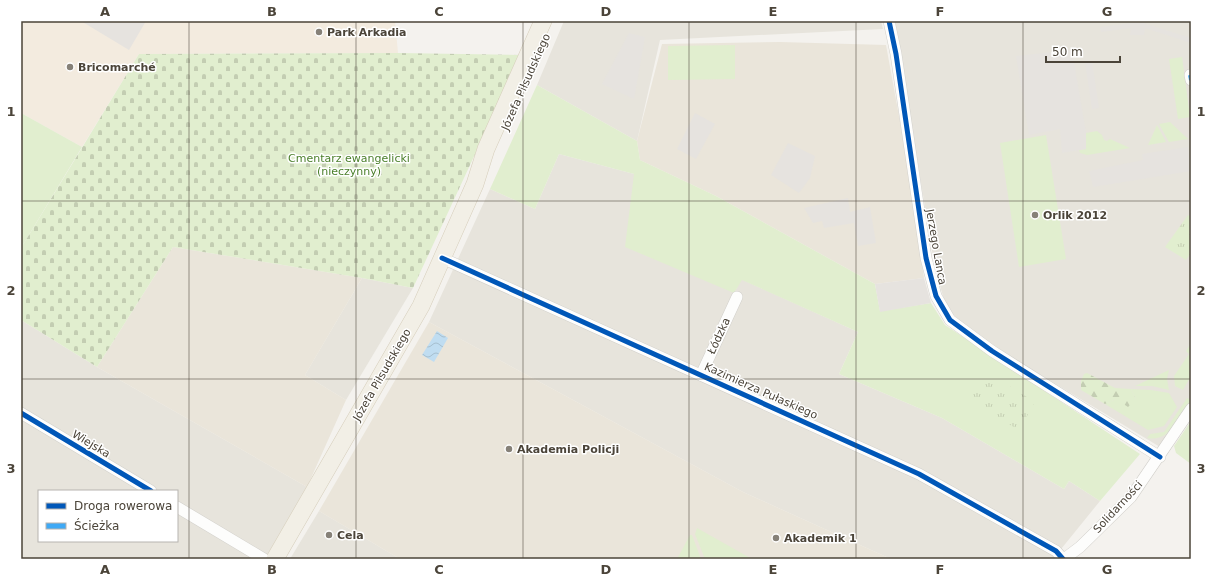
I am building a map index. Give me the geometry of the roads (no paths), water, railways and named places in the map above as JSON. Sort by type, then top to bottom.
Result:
[{"type":"main road","name":"Józefa Piłsudskiego","points":[[476,184],[486,149],[543,21]]},
{"type":"main road","name":"Józefa Piłsudskiego","points":[[275,559],[421,306],[476,184],[495,153],[554,21]]},
{"type":"street","name":"Jerzego Lanca","points":[[889,21],[896,54],[926,258],[931,282],[945,314],[950,320],[980,343],[1160,457]]},
{"type":"street","name":"Kazimierza Pułaskiego","points":[[442,258],[919,474],[1056,551],[1064,559]]},
{"type":"street","name":"Łódzka","points":[[701,375],[738,297]]},
{"type":"street","name":"Solidarności","points":[[1064,559],[1080,547],[1131,497],[1160,457],[1191,409]]},
{"type":"street","name":"Wiejska","points":[[21,413],[149,490]]},
{"type":"street","points":[[178,508],[264,559]]},
{"type":"water","points":[[437,331],[448,338],[434,362],[422,355]]},
{"type":"place","name":"Park Arkadia","points":[[319,32]]},
{"type":"place","name":"Bricomarché","points":[[70,67]]},
{"type":"place","name":"Orlik 2012","points":[[1035,215]]},
{"type":"place","name":"Akademia Policji","points":[[509,449]]},
{"type":"place","name":"Cela","points":[[329,535]]},
{"type":"place","name":"Akademik 1","points":[[776,538]]},
{"type":"park label","name":"Cmentarz ewangelicki (nieczynny)","points":[[349,164]]}]
